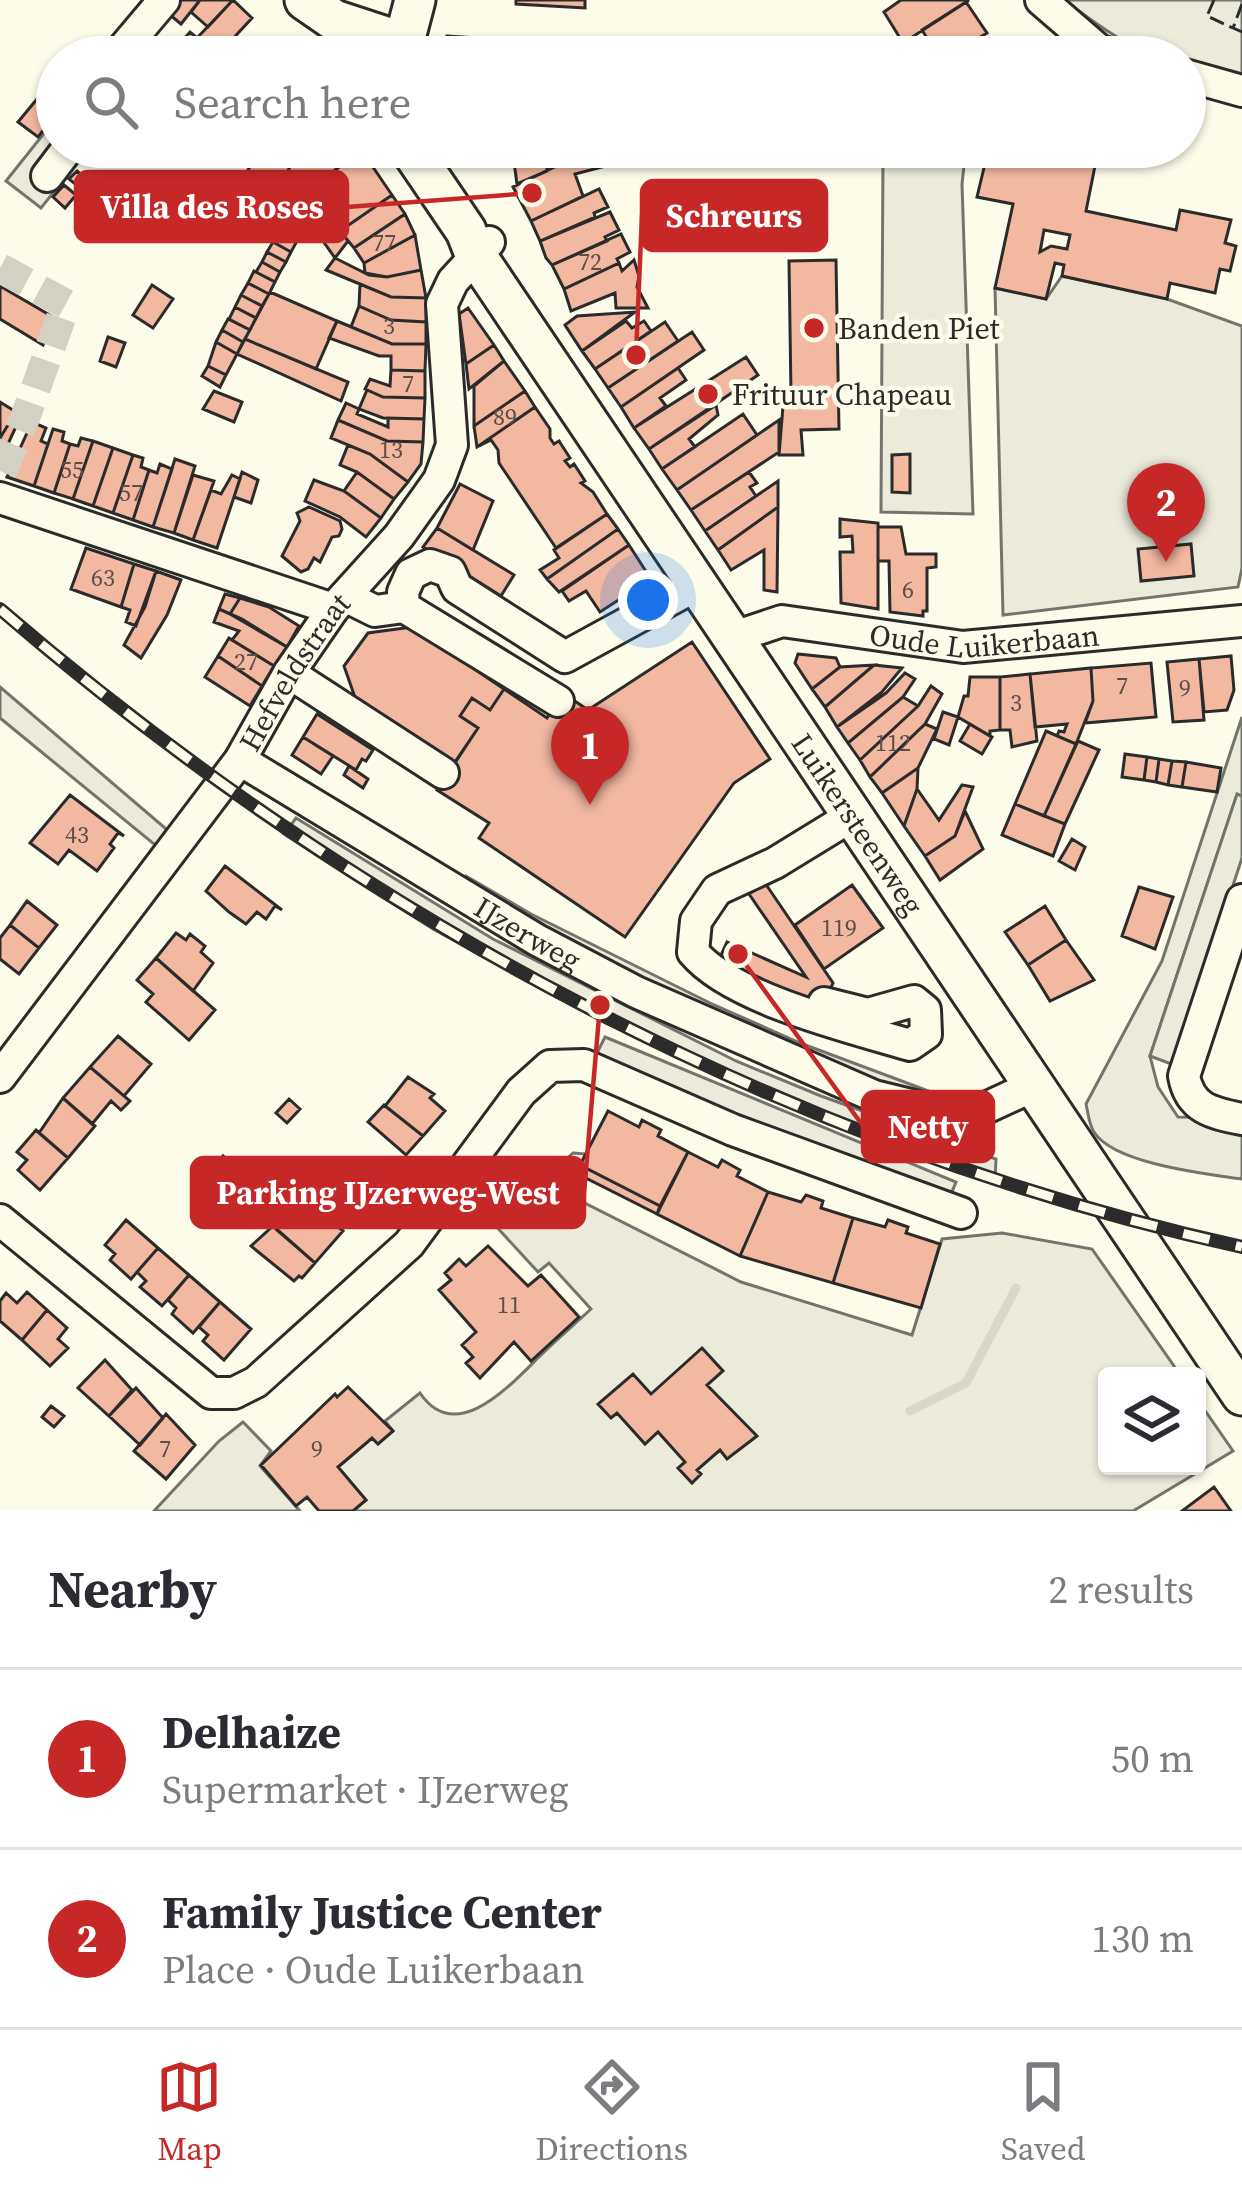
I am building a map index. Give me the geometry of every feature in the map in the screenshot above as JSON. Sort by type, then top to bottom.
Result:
[{"type":"main road","points":[[305,0],[334,20],[382,36]]},
{"type":"main road","points":[[393,36],[415,0]]},
{"type":"main road","name":"Luikersteenweg","points":[[400,168],[451,239],[482,248]]},
{"type":"main road","name":"Luikersteenweg","points":[[423,168],[482,248],[695,586],[1242,1395]]},
{"type":"street","points":[[134,36],[164,0]]},
{"type":"street","points":[[1041,0],[1083,36]]},
{"type":"street","points":[[1206,81],[1242,91]]},
{"type":"street","points":[[47,176],[53,168]]},
{"type":"street","name":"Hefveldstraat","points":[[0,1077],[240,760],[289,674],[339,603],[399,536],[440,480],[452,446],[442,304],[453,280],[482,248]]},
{"type":"street","points":[[0,498],[339,603],[375,611],[404,607],[558,701]]},
{"type":"street","points":[[404,607],[403,592],[411,574],[430,565],[451,572],[457,588],[565,657],[695,586]]},
{"type":"street","name":"Oude Luikerbaan","points":[[730,638],[782,621],[963,647],[1242,620]]},
{"type":"street","points":[[289,674],[442,773]]},
{"type":"street","name":"IJzerweg","points":[[240,760],[453,891],[616,982],[874,1096],[964,1118],[1031,1087]]},
{"type":"street","points":[[824,1003],[868,1014],[914,1001],[925,1010],[926,1034],[910,1045],[847,1027],[708,970],[693,952],[696,921],[717,890],[776,863],[850,817]]},
{"type":"street","points":[[1242,900],[1184,1076],[1187,1094],[1206,1112],[1242,1119]]},
{"type":"street","points":[[0,1220],[211,1394],[234,1393],[256,1382],[409,1244],[521,1092],[550,1066],[584,1065],[733,1130],[961,1213]]},
{"type":"shaded area","points":[[1064,0],[1242,0],[1242,75],[1206,68],[1206,36],[1117,36]]},
{"type":"shaded area","points":[[36,143],[36,168],[73,168],[41,208],[6,181]]},
{"type":"shaded area","points":[[883,168],[964,168],[973,514],[881,512]]},
{"type":"shaded area","points":[[1062,276],[1167,299],[1242,326],[1242,568],[1238,587],[1003,615],[995,288],[1046,299]]},
{"type":"shaded area","points":[[0,687],[172,834],[160,849],[0,718]]},
{"type":"shaded area","points":[[1242,717],[1242,796],[1237,795],[1150,1056],[1158,1087],[1178,1117],[1242,1118],[1242,1179],[1162,1166],[1121,1152],[1094,1132],[1086,1104],[1162,961]]},
{"type":"shaded area","points":[[1237,794],[1242,796],[1242,858],[1174,1065],[1150,1056]]},
{"type":"shaded area","points":[[296,818],[493,939],[736,1061],[996,1159],[995,1180],[813,1116],[603,1022],[433,929],[284,834]]},
{"type":"shaded area","points":[[466,876],[531,914],[710,1003],[934,1093],[933,1106],[749,1033],[461,885]]},
{"type":"shaded area","points":[[605,1037],[956,1182],[949,1199],[715,1108],[596,1055]]},
{"type":"shaded area","points":[[573,1153],[586,1154],[567,1194],[741,1282],[912,1335],[942,1239],[1002,1233],[1092,1249],[1175,1367],[1098,1367],[1098,1475],[1193,1475],[1133,1511],[353,1511],[366,1500],[338,1467],[372,1438],[378,1444],[393,1431],[385,1421],[420,1393],[435,1408],[451,1414],[484,1404],[591,1309],[549,1263],[538,1272],[470,1198],[485,1180],[542,1181]]},
{"type":"shaded area","points":[[1206,1412],[1233,1451],[1206,1467]]},
{"type":"shaded area","points":[[243,1422],[271,1451],[260,1466],[300,1511],[154,1511],[219,1441]]},
{"type":"building","points":[[170,0],[200,0],[181,24],[163,9]]},
{"type":"building","points":[[200,0],[233,0],[208,27],[191,12]]},
{"type":"building","points":[[233,0],[252,18],[235,36],[199,36]]},
{"type":"building","points":[[516,0],[585,0],[585,8],[516,4]]},
{"type":"building","points":[[901,0],[968,0],[914,36],[899,36],[884,12]]},
{"type":"building","points":[[966,2],[987,33],[926,36],[922,30]]},
{"type":"building","points":[[36,100],[36,136],[18,122]]},
{"type":"building","points":[[249,168],[290,168],[278,186],[262,175],[254,187],[242,179]]},
{"type":"building","points":[[290,168],[338,168],[314,209],[278,186]]},
{"type":"building","points":[[374,168],[392,195],[340,231],[348,241],[335,258],[308,220],[335,170]]},
{"type":"building","points":[[515,168],[547,168],[547,171],[517,184]]},
{"type":"building","points":[[553,168],[598,168],[575,174],[583,196],[531,221],[513,187]]},
{"type":"building","points":[[984,168],[1095,168],[1086,211],[1176,230],[1180,210],[1231,220],[1225,243],[1236,246],[1230,271],[1220,269],[1215,293],[1170,283],[1167,299],[1062,276],[1064,265],[1055,263],[1046,299],[995,288],[1013,204],[977,197]],"holes":[[[1044,230],[1070,235],[1067,249],[1051,246],[1040,252]]]},
{"type":"building","points":[[77,171],[93,185],[86,193],[69,179]]},
{"type":"building","points":[[64,185],[76,195],[65,208],[53,197]]},
{"type":"building","points":[[599,189],[608,207],[540,241],[531,221]]},
{"type":"building","points":[[392,195],[405,214],[354,248],[340,231]]},
{"type":"building","points":[[610,212],[619,230],[605,237],[607,241],[552,265],[546,258],[540,241]]},
{"type":"building","points":[[405,214],[415,235],[364,263],[354,248]]},
{"type":"building","points":[[278,232],[297,241],[291,252],[273,242]]},
{"type":"building","points":[[621,234],[630,252],[617,259],[619,263],[564,289],[552,265]]},
{"type":"building","points":[[415,235],[421,270],[387,277],[365,273],[364,263]]},
{"type":"building","points":[[273,242],[291,252],[286,262],[267,252]]},
{"type":"building","points":[[267,252],[286,262],[280,272],[262,262]]},
{"type":"building","points":[[335,258],[369,275],[387,277],[421,270],[426,298],[391,297],[326,270]]},
{"type":"building","points":[[634,260],[637,287],[648,308],[616,308],[615,293],[571,311],[564,289],[619,263],[622,271]]},
{"type":"building","name":"Banden Piet","points":[[836,260],[839,429],[801,430],[803,455],[779,455],[784,394],[791,394],[789,261]]},
{"type":"building","points":[[262,262],[280,272],[275,282],[256,272]]},
{"type":"building","points":[[254,271],[275,282],[269,294],[248,283]]},
{"type":"building","points":[[248,283],[269,294],[262,306],[241,295]]},
{"type":"building","points":[[360,284],[391,297],[426,298],[426,322],[391,320],[359,306]]},
{"type":"building","points":[[152,285],[173,299],[153,328],[133,315]]},
{"type":"building","points":[[0,286],[53,317],[43,345],[0,319]]},
{"type":"building","points":[[270,292],[337,321],[316,369],[245,339]]},
{"type":"building","points":[[241,295],[262,306],[256,318],[235,307]]},
{"type":"building","points":[[359,306],[391,320],[426,322],[426,344],[392,344],[351,327]]},
{"type":"building","points":[[235,307],[256,318],[250,330],[229,319]]},
{"type":"building","points":[[468,308],[494,345],[466,364],[459,314]]},
{"type":"building","points":[[635,312],[582,351],[565,325],[577,316]]},
{"type":"building","points":[[228,319],[250,330],[243,342],[222,330]]},
{"type":"building","points":[[337,321],[392,344],[426,344],[425,371],[391,370],[391,356],[329,338]]},
{"type":"building","points":[[626,321],[632,328],[644,321],[651,331],[595,369],[582,351]]},
{"type":"building","points":[[665,322],[678,341],[608,388],[595,369]]},
{"type":"building","points":[[222,330],[243,342],[237,354],[216,342]]},
{"type":"building","points":[[692,332],[704,350],[621,407],[608,388]]},
{"type":"building","points":[[108,337],[125,343],[116,367],[100,361]]},
{"type":"building","points":[[245,339],[348,382],[341,401],[237,354]]},
{"type":"building","points":[[216,342],[237,354],[226,375],[208,366]]},
{"type":"building","points":[[494,345],[504,361],[469,389],[466,364]]},
{"type":"building","name":"Frituur Chapeau","points":[[746,357],[758,375],[649,449],[634,428]]},
{"type":"building","points":[[504,361],[525,391],[474,426],[474,386]]},
{"type":"building","points":[[208,366],[226,375],[220,387],[202,376]]},
{"type":"building","points":[[678,368],[686,380],[660,398],[666,406],[634,428],[621,407]]},
{"type":"building","points":[[391,370],[425,371],[425,398],[383,397],[365,389],[370,379],[390,386]]},
{"type":"building","points":[[367,390],[383,397],[425,398],[424,419],[383,418],[359,409]]},
{"type":"building","points":[[214,391],[242,402],[234,422],[203,409]]},
{"type":"building","points":[[525,391],[535,407],[477,447],[474,426]]},
{"type":"building","points":[[0,402],[16,412],[0,438]]},
{"type":"building","points":[[346,403],[359,409],[357,414],[388,427],[388,418],[424,419],[423,442],[387,441],[338,420]]},
{"type":"building","points":[[716,405],[718,415],[689,439],[695,447],[662,469],[649,449]]},
{"type":"building","points":[[535,407],[554,444],[559,441],[570,458],[565,461],[570,467],[574,464],[585,481],[581,483],[607,514],[556,548],[499,463],[491,440],[477,447]]},
{"type":"building","points":[[16,412],[21,416],[0,461],[0,438]]},
{"type":"building","points":[[743,414],[757,435],[677,490],[662,469]]},
{"type":"building","points":[[338,420],[387,441],[423,442],[421,464],[408,482],[370,454],[331,438]]},
{"type":"building","points":[[779,420],[779,452],[691,510],[677,490]]},
{"type":"building","points":[[32,422],[46,428],[41,441],[48,444],[34,486],[7,477]]},
{"type":"building","points":[[53,429],[64,432],[62,441],[70,444],[54,493],[34,486]]},
{"type":"building","points":[[81,438],[93,441],[73,499],[54,493],[70,444],[78,446]]},
{"type":"building","points":[[93,441],[113,448],[93,506],[73,499]]},
{"type":"building","points":[[348,445],[370,454],[408,482],[394,499],[340,465]]},
{"type":"building","points":[[113,448],[133,455],[113,513],[93,506]]},
{"type":"building","points":[[910,454],[910,493],[892,492],[892,455]]},
{"type":"building","points":[[133,455],[143,458],[141,467],[149,470],[133,520],[113,513]]},
{"type":"building","points":[[175,459],[195,466],[174,533],[153,527]]},
{"type":"building","points":[[160,464],[172,469],[153,527],[133,520],[149,470],[157,473]]},
{"type":"building","points":[[242,472],[258,480],[251,503],[234,497]]},
{"type":"building","points":[[357,472],[394,499],[381,518],[344,491]]},
{"type":"building","points":[[749,472],[757,483],[750,487],[756,496],[705,531],[691,510]]},
{"type":"building","points":[[193,475],[214,481],[193,540],[174,533]]},
{"type":"building","points":[[232,475],[240,479],[217,548],[193,540],[211,490],[221,494]]},
{"type":"building","points":[[314,480],[344,491],[381,518],[366,537],[340,517],[305,501]]},
{"type":"building","points":[[778,481],[778,507],[718,550],[705,531]]},
{"type":"building","points":[[460,484],[493,501],[473,550],[437,528]]},
{"type":"building","points":[[309,507],[340,521],[342,529],[332,537],[320,562],[314,558],[301,572],[282,556],[300,521],[297,513]]},
{"type":"building","points":[[778,507],[777,592],[764,590],[764,550],[731,570],[718,550]]},
{"type":"building","points":[[607,514],[618,529],[547,579],[540,570],[559,558],[554,550]]},
{"type":"building","points":[[840,519],[878,523],[878,609],[841,603],[840,552],[853,552],[852,536],[840,537]]},
{"type":"building","points":[[878,527],[901,527],[906,554],[936,554],[936,567],[927,568],[923,616],[890,612],[889,561],[878,561]]},
{"type":"building","points":[[437,528],[514,575],[501,596],[423,547]]},
{"type":"building","points":[[618,529],[629,545],[559,592],[547,579]]},
{"type":"building","points":[[1191,544],[1194,576],[1141,581],[1138,549]]},
{"type":"building","points":[[629,545],[658,590],[630,608],[623,597],[600,612],[586,591],[569,601],[562,591]]},
{"type":"building","points":[[86,548],[134,564],[121,607],[71,589]]},
{"type":"building","points":[[134,564],[156,571],[136,626],[126,622],[130,610],[121,607]]},
{"type":"building","points":[[156,571],[181,580],[141,658],[124,645],[145,607]]},
{"type":"building","points":[[225,594],[240,598],[230,614],[219,609]]},
{"type":"building","points":[[240,598],[269,607],[299,626],[287,647],[230,614]]},
{"type":"building","points":[[219,609],[287,647],[274,666],[232,640],[239,631],[214,622]]},
{"type":"building","points":[[412,627],[504,689],[490,710],[472,698],[460,716],[478,728],[451,768],[358,706],[344,666],[368,633]]},
{"type":"building","points":[[229,638],[274,666],[262,686],[218,656]]},
{"type":"building","points":[[692,642],[770,759],[734,783],[625,937],[479,838],[489,823],[437,790],[478,728],[460,716],[472,698],[490,710],[504,689],[547,718],[563,693],[588,710]]},
{"type":"building","points":[[798,654],[836,658],[840,667],[812,689],[795,663]]},
{"type":"building","points":[[218,656],[262,686],[250,706],[205,677]]},
{"type":"building","points":[[1231,656],[1234,690],[1227,710],[1204,712],[1199,659]]},
{"type":"building","points":[[1199,659],[1204,720],[1173,722],[1167,662]]},
{"type":"building","points":[[1151,663],[1156,717],[1085,723],[1093,701],[1091,668]]},
{"type":"building","points":[[874,665],[825,707],[812,689],[840,667]]},
{"type":"building","points":[[874,665],[902,668],[882,692],[837,727],[825,707]]},
{"type":"building","points":[[1091,668],[1093,701],[1076,744],[1057,736],[1067,724],[1035,727],[1030,674]]},
{"type":"building","points":[[905,673],[915,679],[903,697],[848,743],[837,727],[886,693]]},
{"type":"building","points":[[1030,674],[1037,741],[1012,747],[1010,730],[1000,730],[1000,677]]},
{"type":"building","points":[[970,677],[1000,677],[1000,730],[990,731],[990,736],[958,717]]},
{"type":"building","points":[[931,686],[942,694],[925,724],[870,777],[860,760],[918,706]]},
{"type":"building","points":[[903,697],[918,706],[860,760],[848,743]]},
{"type":"building","points":[[943,712],[958,717],[949,745],[934,739]]},
{"type":"building","points":[[317,714],[373,750],[356,770],[303,737]]},
{"type":"building","points":[[925,724],[937,729],[918,768],[882,793],[870,777]]},
{"type":"building","points":[[970,724],[992,737],[982,754],[960,741]]},
{"type":"building","points":[[1046,731],[1076,744],[1044,816],[1015,804]]},
{"type":"building","points":[[303,737],[333,756],[321,774],[292,755]]},
{"type":"building","points":[[1078,741],[1099,750],[1065,824],[1044,816]]},
{"type":"building","points":[[1125,754],[1147,757],[1144,780],[1122,777]]},
{"type":"building","points":[[1147,757],[1159,759],[1156,782],[1144,780]]},
{"type":"building","points":[[1159,759],[1172,761],[1168,785],[1156,782]]},
{"type":"building","points":[[1172,761],[1186,762],[1182,787],[1168,785]]},
{"type":"building","points":[[1186,762],[1221,768],[1217,792],[1182,787]]},
{"type":"building","points":[[349,766],[368,779],[363,788],[344,775]]},
{"type":"building","points":[[918,768],[917,789],[904,826],[882,793]]},
{"type":"building","points":[[962,785],[973,787],[955,836],[925,856],[904,826],[917,789],[939,820]]},
{"type":"building","points":[[70,795],[124,836],[118,833],[110,844],[114,848],[97,871],[69,850],[58,864],[30,843]]},
{"type":"building","points":[[1015,804],[1065,824],[1053,856],[1002,835]]},
{"type":"building","points":[[965,811],[983,849],[940,880],[925,856],[955,836]]},
{"type":"building","points":[[1072,839],[1085,847],[1075,870],[1059,861]]},
{"type":"building","points":[[225,866],[282,910],[275,906],[266,919],[257,912],[246,924],[229,912],[206,891]]},
{"type":"building","points":[[765,883],[833,983],[820,1013],[716,966],[727,942],[806,977],[749,894]]},
{"type":"building","points":[[852,885],[883,928],[824,969],[795,925]]},
{"type":"building","points":[[1139,887],[1173,897],[1155,949],[1122,936]]},
{"type":"building","points":[[27,901],[57,925],[39,948],[10,925]]},
{"type":"building","points":[[1045,906],[1066,940],[1028,965],[1005,932]]},
{"type":"building","points":[[10,925],[39,948],[19,974],[0,959],[0,938]]},
{"type":"building","points":[[176,933],[186,940],[190,934],[205,946],[201,952],[213,963],[193,991],[156,958]]},
{"type":"building","points":[[1066,940],[1094,980],[1050,1001],[1028,965]]},
{"type":"building","points":[[156,958],[215,1010],[189,1040],[146,1002],[153,994],[137,980]]},
{"type":"building","points":[[118,1036],[151,1064],[124,1096],[90,1067]]},
{"type":"building","points":[[90,1067],[130,1101],[121,1110],[111,1101],[92,1124],[63,1098]]},
{"type":"building","points":[[408,1077],[434,1094],[430,1098],[445,1111],[423,1136],[385,1106]]},
{"type":"building","points":[[63,1098],[95,1126],[68,1158],[39,1133]]},
{"type":"building","points":[[289,1099],[300,1109],[287,1123],[276,1113]]},
{"type":"building","points":[[384,1105],[423,1136],[406,1155],[368,1122]]},
{"type":"building","points":[[608,1111],[639,1127],[642,1120],[661,1130],[658,1136],[688,1152],[660,1206],[580,1165]]},
{"type":"building","points":[[36,1130],[68,1158],[40,1190],[18,1170],[27,1160],[17,1152]]},
{"type":"building","points":[[688,1152],[718,1167],[722,1160],[740,1170],[737,1176],[768,1192],[740,1256],[657,1214]]},
{"type":"building","points":[[223,1156],[253,1182],[240,1196],[212,1170]]},
{"type":"building","points":[[580,1165],[660,1206],[657,1214],[576,1173]]},
{"type":"building","points":[[768,1192],[801,1202],[806,1195],[823,1201],[821,1208],[853,1218],[833,1283],[740,1256]]},
{"type":"building","points":[[301,1195],[343,1231],[315,1263],[277,1230],[286,1220],[282,1216]]},
{"type":"building","points":[[853,1218],[885,1227],[888,1220],[908,1227],[906,1233],[940,1244],[921,1308],[833,1283]]},
{"type":"building","points":[[126,1220],[158,1248],[131,1279],[110,1260],[115,1254],[105,1245]]},
{"type":"building","points":[[273,1226],[315,1263],[302,1278],[294,1281],[251,1246]]},
{"type":"building","points":[[488,1246],[528,1286],[541,1275],[579,1317],[531,1361],[514,1342],[480,1378],[466,1363],[473,1357],[462,1345],[476,1332],[439,1290],[451,1280],[445,1273],[459,1259],[466,1266]]},
{"type":"building","points":[[158,1248],[189,1275],[162,1306],[140,1287],[146,1281],[137,1272]]},
{"type":"building","points":[[189,1275],[220,1302],[193,1333],[172,1314],[176,1308],[168,1300]]},
{"type":"building","points":[[27,1292],[47,1310],[22,1340],[0,1321],[0,1301],[6,1293],[17,1303]]},
{"type":"building","points":[[220,1302],[251,1329],[224,1360],[203,1341],[208,1335],[199,1327]]},
{"type":"building","points":[[47,1310],[67,1328],[58,1339],[68,1348],[50,1366],[22,1340]]},
{"type":"building","points":[[702,1348],[723,1371],[707,1385],[757,1436],[727,1459],[720,1450],[697,1470],[701,1474],[692,1483],[678,1468],[685,1462],[658,1432],[645,1444],[617,1413],[611,1418],[598,1404],[633,1374],[651,1394]]},
{"type":"building","points":[[105,1360],[132,1390],[109,1416],[78,1388]]},
{"type":"building","points":[[348,1387],[393,1431],[378,1444],[372,1438],[338,1467],[366,1500],[353,1511],[319,1511],[307,1497],[296,1506],[261,1465]]},
{"type":"building","points":[[136,1388],[163,1418],[140,1445],[109,1416]]},
{"type":"building","points":[[51,1406],[64,1416],[54,1427],[42,1417]]},
{"type":"building","points":[[166,1414],[195,1445],[166,1479],[134,1451]]},
{"type":"building","points":[[1214,1487],[1231,1511],[1182,1511]]},
{"type":"waterway","points":[[910,1411],[966,1383],[1016,1288]]},
{"type":"tunnel","points":[[0,268],[66,304],[0,476]]},
{"type":"railway","points":[[0,609],[136,720],[279,823],[428,918],[582,1004],[741,1081],[904,1148],[1072,1203],[1242,1247]]},
{"type":"fence","points":[[1214,0],[1207,16],[1233,28]]},
{"type":"fence","points":[[1242,4],[1233,28],[1242,32]]},
{"type":"place","name":"Villa des Roses","points":[[532,193]]},
{"type":"place","name":"Banden Piet","points":[[814,328]]},
{"type":"place","name":"Schreurs","points":[[636,355]]},
{"type":"place","name":"Frituur Chapeau","points":[[708,394]]},
{"type":"place","name":"Family Justice Center","points":[[1166,562]]},
{"type":"place","name":"Delhaize","points":[[590,805]]},
{"type":"place","name":"Netty","points":[[738,954]]},
{"type":"place","name":"Parking IJzerweg-West","points":[[600,1005]]}]
